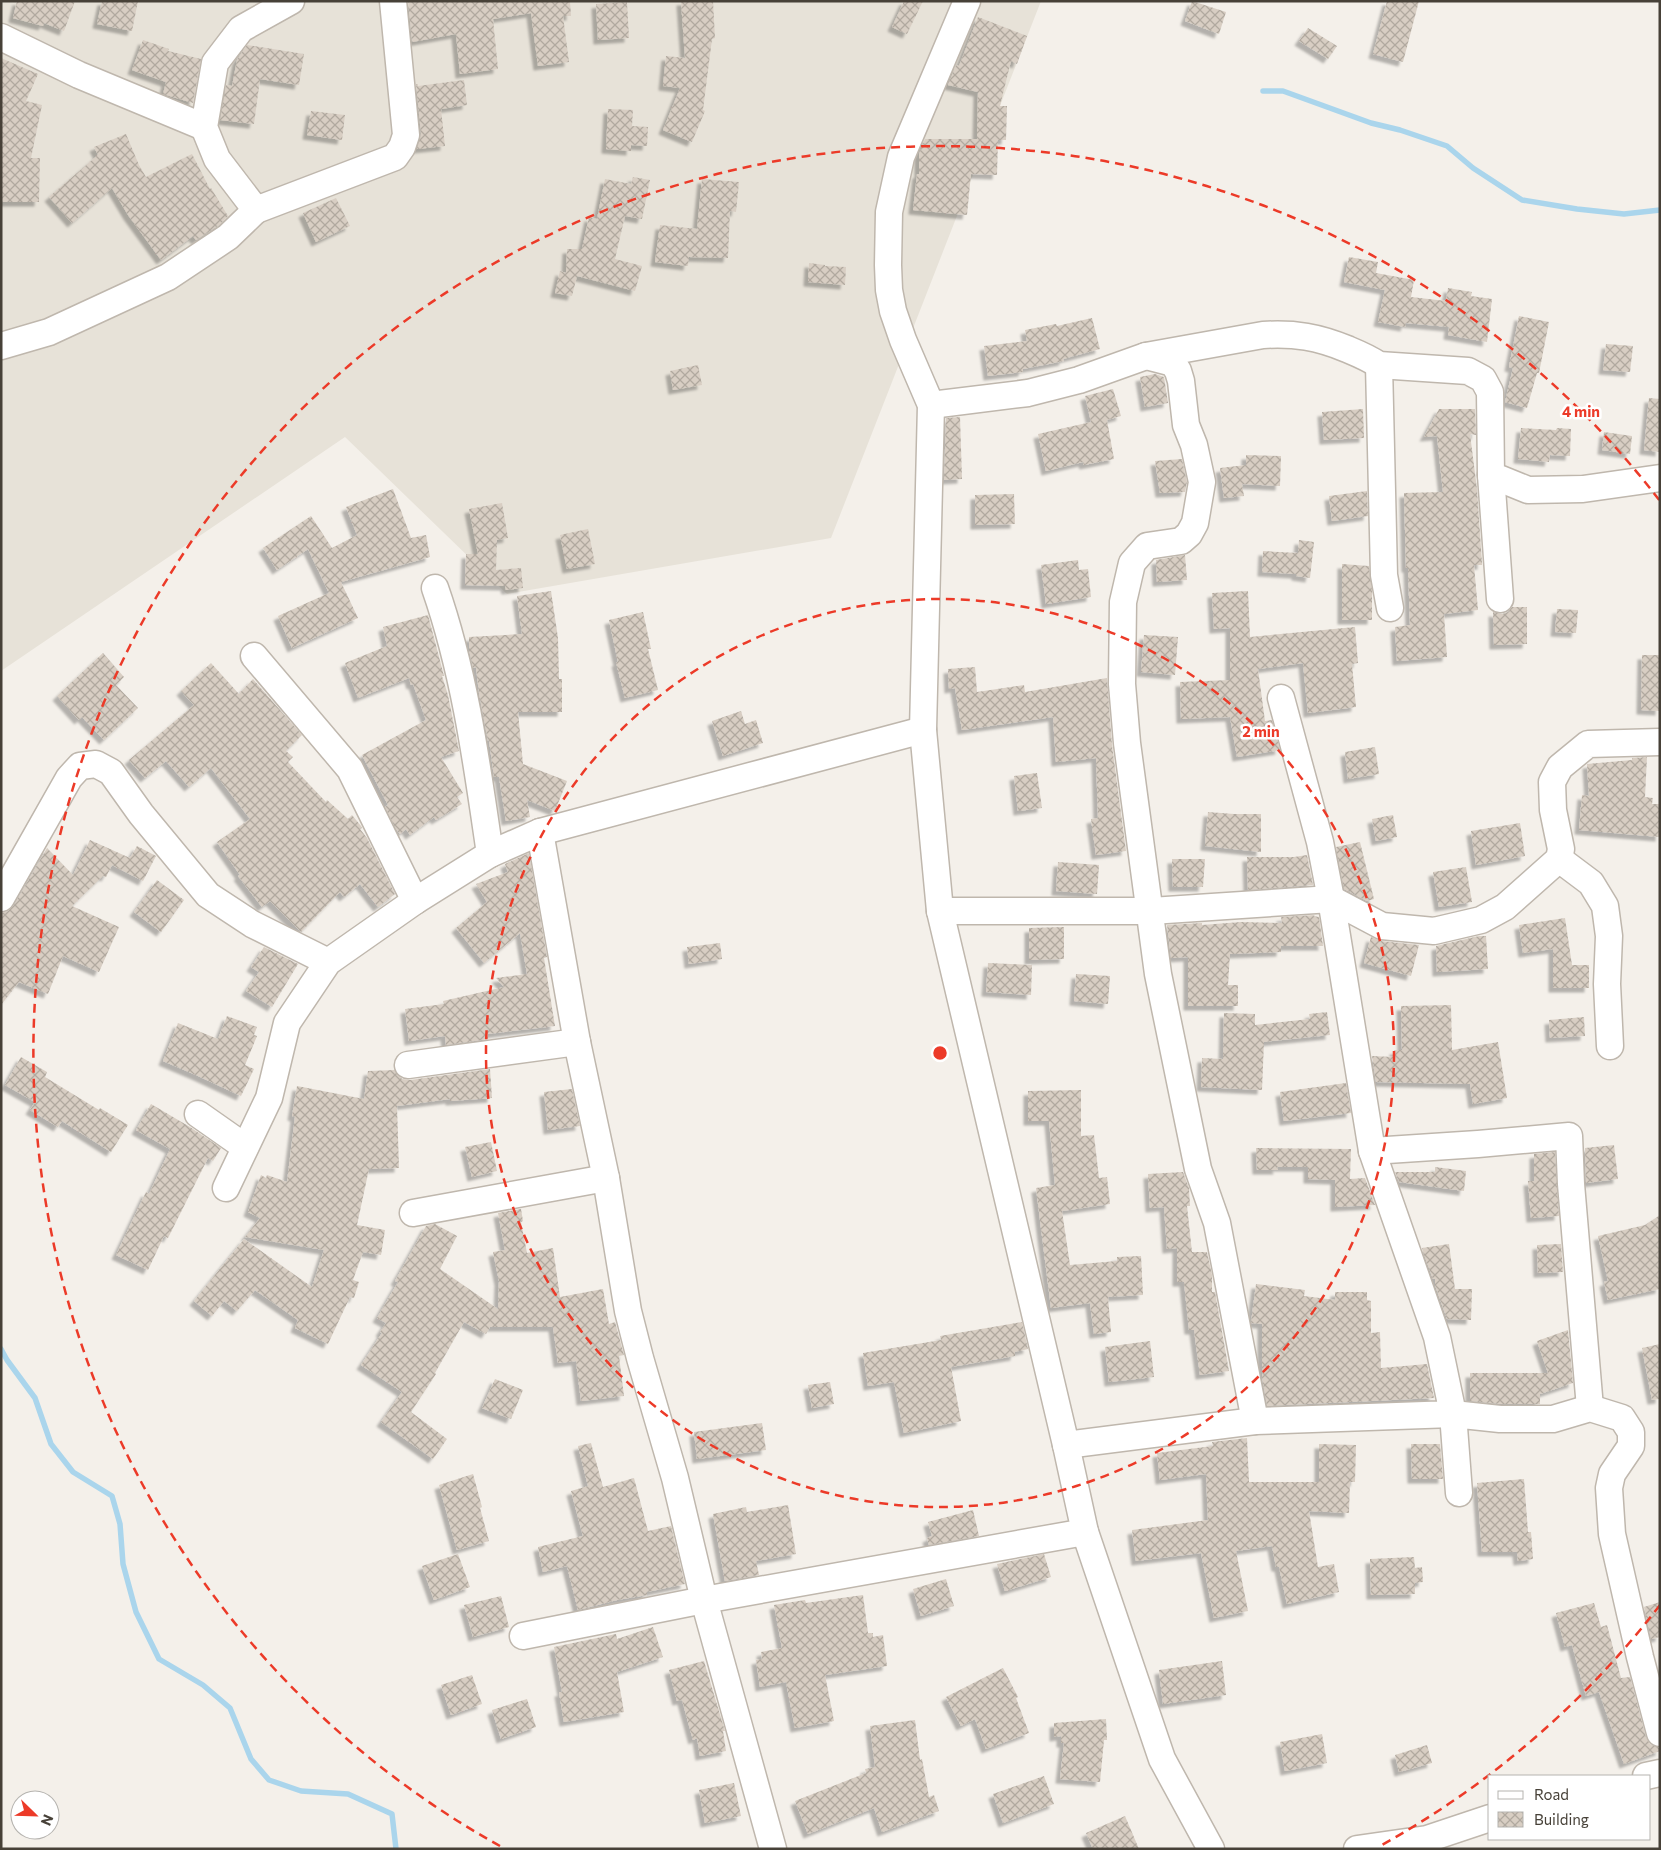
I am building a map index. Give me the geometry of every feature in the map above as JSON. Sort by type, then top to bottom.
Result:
[{"type":"street","points":[[256,210],[216,160],[204,127],[215,63],[241,29],[291,1]]},
{"type":"street","points":[[1,346],[49,332],[168,277],[228,237],[256,210],[395,157],[402,147],[406,135],[393,1]]},
{"type":"street","points":[[967,1],[901,157],[890,212],[888,265],[889,290],[893,311],[931,405],[923,730],[940,911],[1085,1532],[1162,1759],[1211,1849]]},
{"type":"street","points":[[1,37],[79,74],[204,127]]},
{"type":"street","points":[[931,405],[1028,393],[1079,380],[1146,356],[1263,335],[1309,336],[1330,342],[1371,359],[1379,365],[1468,371],[1483,379],[1490,392],[1492,476],[1500,599]]},
{"type":"street","points":[[1146,356],[1173,363],[1178,371],[1181,381],[1186,426],[1194,445],[1202,482],[1195,523],[1189,534],[1181,541],[1147,546],[1132,562],[1123,602],[1122,684],[1126,733],[1151,911],[1154,951],[1198,1169],[1217,1224],[1255,1421]]},
{"type":"street","points":[[1379,365],[1384,575],[1390,608]]},
{"type":"street","points":[[1492,476],[1528,490],[1583,489],[1660,478]]},
{"type":"street","points":[[435,588],[446,620],[460,679],[475,755],[490,854]]},
{"type":"street","points":[[254,656],[350,769],[416,901]]},
{"type":"street","points":[[1281,698],[1320,842],[1372,1151],[1437,1337],[1453,1414],[1459,1493]]},
{"type":"street","points":[[226,1188],[269,1098],[287,1023],[328,962],[416,901],[490,854],[540,832],[923,730]]},
{"type":"street","points":[[940,911],[1151,911],[1331,900],[1382,926],[1434,931],[1481,920],[1506,907],[1559,859],[1561,849],[1553,810],[1552,782],[1560,767],[1588,744],[1660,742]]},
{"type":"street","points":[[1,898],[69,778],[80,766],[96,764],[111,772],[141,814],[208,895],[252,924],[328,962]]},
{"type":"street","points":[[540,832],[577,1042],[606,1178],[628,1310],[640,1358],[676,1478],[704,1600],[774,1849]]},
{"type":"street","points":[[1559,859],[1591,883],[1605,906],[1609,936],[1607,984],[1610,1046]]},
{"type":"street","points":[[408,1065],[577,1042]]},
{"type":"street","points":[[198,1114],[246,1147]]},
{"type":"street","points":[[1372,1151],[1569,1136],[1571,1184],[1590,1408]]},
{"type":"street","points":[[413,1213],[606,1178]]},
{"type":"street","points":[[1066,1446],[1255,1421],[1453,1414],[1500,1419],[1552,1419],[1590,1408],[1622,1418],[1630,1432],[1631,1446],[1612,1474],[1609,1488],[1612,1534],[1660,1733]]},
{"type":"street","points":[[523,1636],[704,1600],[1085,1532]]},
{"type":"street","points":[[1357,1849],[1428,1844],[1488,1819]]},
{"type":"shaded area","points":[[1,1],[1041,1],[831,538],[507,594],[345,437],[1,671]]},
{"type":"building","points":[[17,1],[75,1],[64,31],[44,23],[43,26],[13,18]]},
{"type":"building","points":[[102,1],[138,1],[132,31],[97,24]]},
{"type":"building","points":[[408,1],[570,1],[571,16],[563,16],[569,62],[538,66],[531,13],[493,19],[498,69],[460,74],[456,34],[412,42]]},
{"type":"building","points":[[681,1],[713,1],[715,38],[712,39],[703,110],[705,111],[692,142],[663,130],[680,88],[663,86],[666,56],[685,58]]},
{"type":"building","points":[[904,1],[923,1],[907,34],[892,27]]},
{"type":"building","points":[[1192,1],[1226,12],[1219,34],[1185,21]]},
{"type":"building","points":[[1387,1],[1419,1],[1403,62],[1373,54]]},
{"type":"building","points":[[627,2],[629,38],[598,40],[596,4]]},
{"type":"building","points":[[978,17],[1027,36],[1017,64],[1011,61],[1000,106],[1007,106],[1006,140],[998,140],[997,175],[971,174],[967,215],[913,210],[917,174],[919,174],[919,154],[925,139],[977,139],[978,92],[948,85],[956,65],[959,66]]},
{"type":"building","points":[[1308,28],[1337,46],[1328,59],[1299,41]]},
{"type":"building","points":[[143,40],[169,49],[168,51],[201,59],[193,103],[163,94],[166,82],[132,70]]},
{"type":"building","points":[[247,45],[304,54],[299,85],[260,79],[254,124],[220,120],[226,85],[232,86],[237,60]]},
{"type":"building","points":[[1,58],[38,74],[26,101],[42,105],[31,158],[40,158],[39,202],[1,202]]},
{"type":"building","points":[[464,80],[467,105],[441,109],[445,146],[417,149],[421,134],[416,84],[418,86]]},
{"type":"building","points":[[608,109],[633,110],[632,126],[648,127],[647,146],[631,145],[631,151],[606,149]]},
{"type":"building","points":[[311,111],[345,115],[342,140],[307,135]]},
{"type":"building","points":[[126,134],[146,177],[192,154],[210,189],[228,216],[219,225],[196,240],[193,236],[161,260],[128,215],[112,188],[72,223],[49,197],[98,155],[94,147]]},
{"type":"building","points":[[633,177],[650,180],[642,219],[625,216],[615,259],[642,266],[635,291],[577,276],[572,296],[555,293],[560,271],[566,273],[567,249],[582,249],[589,217],[597,219],[605,179],[631,184]]},
{"type":"building","points":[[702,179],[739,182],[736,212],[730,211],[728,258],[689,257],[688,266],[655,262],[660,225],[697,229]]},
{"type":"building","points":[[336,198],[350,226],[316,242],[303,213]]},
{"type":"building","points":[[1349,257],[1378,262],[1376,273],[1414,280],[1411,297],[1446,301],[1448,288],[1472,292],[1471,296],[1492,299],[1487,342],[1448,335],[1449,327],[1406,323],[1405,327],[1378,322],[1385,290],[1344,282]]},
{"type":"building","points":[[809,263],[846,267],[845,285],[808,282]]},
{"type":"building","points":[[1519,316],[1549,322],[1539,373],[1537,373],[1527,408],[1505,402],[1513,368],[1509,367]]},
{"type":"building","points":[[1092,318],[1100,349],[1063,359],[1064,361],[1023,369],[1023,372],[988,376],[984,346],[1027,341],[1025,330],[1056,324],[1057,326]]},
{"type":"building","points":[[1606,344],[1633,346],[1630,372],[1603,370]]},
{"type":"building","points":[[698,365],[702,385],[673,390],[670,371]]},
{"type":"building","points":[[1155,374],[1164,377],[1168,403],[1145,407],[1140,377]]},
{"type":"building","points":[[1113,389],[1121,416],[1107,420],[1114,459],[1084,465],[1083,462],[1046,471],[1038,434],[1091,422],[1085,396]]},
{"type":"building","points":[[1649,398],[1660,399],[1660,452],[1644,450]]},
{"type":"building","points":[[1363,409],[1364,438],[1324,440],[1322,412]]},
{"type":"building","points":[[1439,409],[1475,409],[1476,435],[1470,434],[1477,489],[1482,563],[1482,565],[1474,565],[1478,610],[1444,614],[1447,657],[1397,661],[1395,627],[1410,625],[1404,493],[1443,492],[1437,436],[1424,437]]},
{"type":"building","points":[[960,417],[962,479],[944,480],[946,418]]},
{"type":"building","points":[[1521,428],[1571,429],[1570,456],[1550,455],[1549,462],[1518,459]]},
{"type":"building","points":[[1604,432],[1632,436],[1630,454],[1602,450]]},
{"type":"building","points":[[1246,455],[1281,456],[1280,486],[1242,484],[1244,496],[1224,498],[1220,468],[1246,465]]},
{"type":"building","points":[[1182,459],[1187,482],[1185,492],[1160,493],[1155,461]]},
{"type":"building","points":[[393,489],[411,538],[426,535],[430,557],[341,582],[358,618],[292,648],[278,616],[329,593],[308,549],[277,570],[263,548],[311,516],[332,548],[357,535],[346,507]]},
{"type":"building","points":[[1367,491],[1368,516],[1332,521],[1329,496]]},
{"type":"building","points":[[1014,494],[1015,524],[975,525],[975,495]]},
{"type":"building","points":[[502,503],[508,538],[497,540],[496,570],[521,568],[523,588],[506,590],[505,586],[465,585],[466,554],[478,554],[469,509]]},
{"type":"building","points":[[588,529],[595,564],[567,569],[560,535]]},
{"type":"building","points":[[1299,540],[1314,542],[1310,578],[1296,576],[1296,574],[1262,572],[1263,551],[1298,553]]},
{"type":"building","points":[[1185,555],[1187,580],[1157,582],[1156,560]]},
{"type":"building","points":[[1078,560],[1079,570],[1088,569],[1091,597],[1046,604],[1041,565]]},
{"type":"building","points":[[1342,564],[1369,566],[1372,590],[1372,620],[1342,620]]},
{"type":"building","points":[[551,591],[558,638],[559,679],[562,679],[562,712],[518,712],[523,764],[567,781],[555,811],[527,800],[530,817],[506,821],[499,777],[494,777],[476,667],[473,668],[469,650],[469,637],[522,634],[517,596]]},
{"type":"building","points":[[1248,591],[1250,637],[1355,627],[1358,663],[1352,664],[1356,707],[1308,713],[1303,663],[1258,669],[1265,721],[1272,720],[1280,750],[1237,757],[1230,717],[1181,719],[1180,682],[1230,680],[1230,628],[1214,629],[1212,593]]},
{"type":"building","points":[[1512,607],[1527,607],[1527,644],[1494,645],[1493,612],[1502,614],[1508,612]]},
{"type":"building","points":[[1557,609],[1578,610],[1576,633],[1555,632]]},
{"type":"building","points":[[643,612],[651,649],[648,649],[658,690],[625,698],[616,662],[618,662],[609,620]]},
{"type":"building","points":[[428,615],[444,676],[442,676],[448,695],[459,751],[441,757],[463,793],[457,797],[462,804],[436,820],[434,817],[410,835],[406,829],[400,834],[385,807],[388,805],[362,755],[426,720],[409,678],[358,698],[345,663],[387,646],[383,627]]},
{"type":"building","points":[[1144,635],[1178,637],[1175,675],[1141,672]]},
{"type":"building","points":[[103,653],[124,677],[116,685],[138,708],[104,740],[82,717],[79,720],[57,696]]},
{"type":"building","points":[[1642,655],[1660,655],[1660,711],[1641,710]]},
{"type":"building","points":[[211,663],[239,694],[253,679],[302,735],[286,751],[293,757],[288,762],[326,802],[327,800],[348,819],[352,815],[361,826],[362,828],[360,829],[367,838],[395,894],[378,907],[360,884],[344,897],[340,892],[301,932],[270,901],[262,907],[238,876],[240,875],[217,842],[250,819],[211,768],[189,787],[166,761],[145,778],[129,760],[194,705],[181,691]]},
{"type":"building","points":[[975,667],[977,692],[1024,685],[1025,692],[1107,678],[1112,745],[1126,851],[1096,855],[1091,819],[1098,818],[1096,758],[1056,762],[1053,717],[962,730],[955,688],[949,689],[948,669]]},
{"type":"building","points":[[741,711],[745,724],[756,720],[763,743],[723,756],[712,721]]},
{"type":"building","points":[[1375,747],[1379,774],[1348,779],[1345,752]]},
{"type":"building","points":[[1647,757],[1645,797],[1653,798],[1652,804],[1660,804],[1660,837],[1579,830],[1582,795],[1589,796],[1587,764]]},
{"type":"building","points":[[1037,773],[1042,808],[1018,811],[1014,776]]},
{"type":"building","points":[[1208,812],[1261,814],[1261,852],[1205,846]]},
{"type":"building","points":[[1393,815],[1397,837],[1376,841],[1372,819]]},
{"type":"building","points":[[1520,823],[1525,856],[1476,865],[1471,831]]},
{"type":"building","points":[[90,840],[130,858],[137,846],[156,856],[143,881],[112,865],[106,877],[103,876],[72,906],[119,927],[99,972],[63,956],[48,994],[19,982],[1,1005],[1,913],[8,911],[14,905],[47,848],[73,875]]},
{"type":"building","points":[[1360,842],[1374,899],[1367,901],[1344,889],[1336,847]]},
{"type":"building","points":[[529,853],[547,957],[544,958],[555,1026],[488,1034],[488,1039],[446,1045],[445,1036],[409,1041],[405,1009],[444,1004],[443,1001],[504,987],[496,978],[527,974],[520,933],[484,963],[456,928],[487,902],[476,884],[508,872],[505,864]]},
{"type":"building","points":[[1307,855],[1313,885],[1248,890],[1247,857],[1294,857]]},
{"type":"building","points":[[1172,859],[1205,859],[1203,887],[1173,887]]},
{"type":"building","points":[[1058,862],[1099,865],[1097,894],[1056,891]]},
{"type":"building","points":[[1466,867],[1472,902],[1439,907],[1433,872]]},
{"type":"building","points":[[157,880],[184,900],[161,932],[134,912]]},
{"type":"building","points":[[1315,915],[1313,916],[1319,917],[1323,946],[1281,946],[1281,952],[1230,954],[1228,985],[1238,985],[1238,1006],[1188,1006],[1188,957],[1171,958],[1167,925],[1241,922],[1282,923],[1281,917]]},
{"type":"building","points":[[1565,918],[1572,965],[1589,965],[1589,988],[1553,988],[1553,949],[1523,953],[1519,925]]},
{"type":"building","points":[[1064,927],[1064,959],[1029,960],[1029,928]]},
{"type":"building","points":[[1486,936],[1488,969],[1437,972],[1436,946]]},
{"type":"building","points":[[1371,937],[1381,941],[1419,945],[1411,976],[1364,963]]},
{"type":"building","points":[[720,943],[722,959],[689,964],[687,947]]},
{"type":"building","points":[[264,947],[298,964],[272,1007],[246,991],[259,972],[251,967]]},
{"type":"building","points":[[988,963],[1032,965],[1031,995],[986,992]]},
{"type":"building","points":[[1076,974],[1110,976],[1108,1004],[1074,1001]]},
{"type":"building","points":[[1451,1005],[1452,1050],[1498,1042],[1507,1098],[1473,1104],[1470,1084],[1376,1082],[1372,1056],[1394,1057],[1394,1050],[1402,1050],[1401,1006]]},
{"type":"building","points":[[1327,1012],[1330,1035],[1264,1042],[1262,1090],[1201,1087],[1202,1058],[1223,1059],[1224,1013],[1255,1014],[1255,1025],[1310,1019],[1309,1014]]},
{"type":"building","points":[[227,1016],[257,1027],[254,1035],[257,1036],[245,1065],[254,1069],[241,1096],[163,1061],[178,1023],[218,1039]]},
{"type":"building","points":[[1584,1017],[1585,1036],[1550,1038],[1549,1020]]},
{"type":"building","points":[[21,1057],[47,1072],[45,1077],[99,1110],[100,1108],[128,1125],[111,1152],[62,1121],[58,1127],[30,1110],[35,1102],[5,1085]]},
{"type":"building","points":[[490,1069],[492,1098],[450,1101],[450,1099],[397,1106],[399,1168],[369,1169],[357,1225],[385,1230],[381,1255],[363,1252],[353,1280],[359,1282],[354,1298],[350,1297],[328,1344],[295,1328],[298,1320],[255,1290],[237,1311],[224,1301],[212,1316],[194,1301],[244,1239],[312,1287],[324,1250],[245,1237],[260,1218],[248,1212],[261,1175],[266,1178],[267,1175],[287,1182],[295,1117],[292,1116],[297,1086],[364,1099],[368,1071],[395,1070],[402,1079],[410,1080]]},
{"type":"building","points":[[1346,1083],[1351,1113],[1284,1121],[1280,1092]]},
{"type":"building","points":[[572,1089],[580,1126],[548,1130],[544,1092]]},
{"type":"building","points":[[1081,1090],[1081,1136],[1094,1135],[1099,1178],[1107,1177],[1110,1204],[1062,1211],[1070,1265],[1117,1261],[1117,1257],[1141,1256],[1143,1295],[1108,1297],[1111,1332],[1094,1334],[1090,1303],[1051,1308],[1036,1188],[1055,1185],[1049,1121],[1028,1121],[1028,1091]]},
{"type":"building","points":[[151,1104],[221,1148],[213,1161],[208,1158],[168,1238],[164,1236],[148,1270],[116,1255],[146,1192],[149,1194],[170,1149],[136,1130]]},
{"type":"building","points":[[491,1142],[497,1171],[472,1177],[465,1147]]},
{"type":"building","points":[[1614,1145],[1618,1179],[1586,1183],[1585,1148]]},
{"type":"building","points":[[1256,1148],[1351,1149],[1350,1179],[1365,1178],[1375,1205],[1335,1207],[1335,1180],[1308,1179],[1308,1167],[1277,1167],[1278,1170],[1257,1170]]},
{"type":"building","points":[[1555,1152],[1559,1216],[1531,1218],[1528,1181],[1534,1181],[1534,1154]]},
{"type":"building","points":[[1435,1167],[1466,1171],[1464,1191],[1399,1182],[1395,1172],[1435,1172]]},
{"type":"building","points":[[1183,1172],[1189,1188],[1190,1206],[1187,1206],[1192,1252],[1207,1252],[1212,1275],[1212,1292],[1215,1292],[1229,1371],[1200,1375],[1194,1330],[1189,1330],[1184,1282],[1177,1282],[1177,1248],[1167,1249],[1164,1207],[1150,1208],[1148,1174]]},
{"type":"building","points":[[521,1209],[523,1221],[521,1222],[527,1253],[553,1248],[560,1297],[603,1289],[609,1324],[615,1322],[624,1355],[619,1356],[624,1396],[581,1401],[576,1361],[558,1363],[553,1327],[490,1327],[486,1334],[464,1322],[436,1374],[411,1412],[447,1439],[433,1459],[381,1422],[402,1392],[361,1365],[382,1333],[380,1332],[386,1323],[377,1318],[398,1282],[395,1281],[426,1226],[435,1224],[457,1236],[440,1269],[498,1309],[499,1281],[493,1252],[505,1250],[498,1213]]},
{"type":"building","points":[[1660,1215],[1660,1289],[1608,1300],[1604,1282],[1608,1281],[1598,1236],[1645,1225]]},
{"type":"building","points":[[1449,1244],[1455,1289],[1472,1289],[1471,1320],[1447,1319],[1435,1285],[1435,1279],[1433,1279],[1422,1249]]},
{"type":"building","points":[[1561,1244],[1563,1272],[1538,1273],[1537,1245]]},
{"type":"building","points":[[1256,1284],[1305,1290],[1304,1296],[1335,1300],[1335,1292],[1367,1292],[1367,1300],[1371,1301],[1371,1333],[1380,1332],[1381,1368],[1427,1364],[1434,1398],[1267,1406],[1262,1377],[1262,1324],[1251,1323]]},
{"type":"building","points":[[1022,1322],[1028,1349],[1015,1352],[1015,1356],[951,1367],[961,1421],[904,1433],[894,1382],[868,1386],[863,1353],[941,1340],[940,1336]]},
{"type":"building","points":[[1568,1330],[1573,1383],[1540,1394],[1540,1404],[1501,1404],[1470,1401],[1470,1373],[1548,1373],[1537,1341]]},
{"type":"building","points":[[1150,1341],[1154,1377],[1109,1382],[1105,1347]]},
{"type":"building","points":[[1660,1344],[1660,1399],[1652,1400],[1642,1348]]},
{"type":"building","points":[[495,1379],[523,1390],[511,1419],[482,1408]]},
{"type":"building","points":[[830,1382],[834,1404],[812,1408],[808,1385]]},
{"type":"building","points":[[762,1423],[766,1450],[697,1459],[694,1432]]},
{"type":"building","points":[[1247,1438],[1249,1482],[1319,1482],[1319,1444],[1356,1445],[1355,1482],[1350,1482],[1349,1513],[1309,1511],[1318,1567],[1334,1564],[1339,1592],[1287,1604],[1279,1567],[1276,1567],[1272,1546],[1236,1551],[1248,1611],[1214,1618],[1201,1553],[1136,1561],[1132,1530],[1208,1520],[1206,1474],[1160,1480],[1157,1453],[1213,1446],[1212,1442]]},
{"type":"building","points":[[591,1443],[603,1487],[634,1478],[648,1531],[671,1526],[685,1584],[647,1592],[647,1595],[578,1610],[567,1566],[543,1572],[538,1547],[583,1536],[571,1491],[588,1486],[578,1446]]},
{"type":"building","points":[[1411,1444],[1440,1444],[1443,1479],[1412,1479]]},
{"type":"building","points":[[473,1474],[489,1541],[457,1550],[439,1485]]},
{"type":"building","points":[[1524,1479],[1528,1532],[1531,1532],[1533,1559],[1518,1561],[1517,1552],[1482,1552],[1477,1483]]},
{"type":"building","points":[[788,1505],[796,1554],[756,1561],[759,1575],[725,1581],[713,1514],[746,1507],[747,1512]]},
{"type":"building","points":[[973,1510],[979,1536],[929,1545],[927,1538],[932,1536],[928,1522]]},
{"type":"building","points":[[458,1554],[470,1587],[434,1600],[422,1566]]},
{"type":"building","points":[[1044,1554],[1051,1577],[1005,1591],[997,1564]]},
{"type":"building","points":[[1414,1557],[1415,1568],[1422,1567],[1423,1582],[1415,1583],[1415,1594],[1371,1595],[1370,1559]]},
{"type":"building","points":[[946,1579],[954,1606],[921,1616],[913,1589]]},
{"type":"building","points":[[863,1595],[868,1633],[873,1633],[873,1637],[883,1635],[887,1666],[825,1675],[834,1721],[795,1728],[786,1682],[760,1687],[756,1660],[762,1659],[761,1652],[782,1648],[774,1605],[805,1600],[806,1603]]},
{"type":"building","points":[[501,1596],[509,1627],[473,1637],[464,1605]]},
{"type":"building","points":[[1660,1602],[1660,1637],[1651,1639],[1644,1607]]},
{"type":"building","points":[[1594,1603],[1601,1627],[1607,1625],[1621,1678],[1630,1677],[1646,1737],[1650,1744],[1660,1748],[1660,1751],[1624,1764],[1599,1692],[1586,1696],[1572,1645],[1565,1647],[1556,1613]]},
{"type":"building","points":[[653,1627],[663,1657],[617,1672],[624,1712],[564,1722],[559,1692],[562,1692],[554,1647],[616,1634],[617,1639]]},
{"type":"building","points":[[704,1661],[725,1731],[723,1731],[726,1751],[700,1756],[697,1738],[693,1740],[682,1700],[677,1701],[669,1670]]},
{"type":"building","points":[[1222,1661],[1226,1695],[1163,1704],[1159,1670]]},
{"type":"building","points":[[1003,1668],[1018,1697],[1016,1698],[1029,1733],[986,1749],[975,1719],[961,1726],[946,1697]]},
{"type":"building","points":[[472,1675],[482,1704],[451,1715],[441,1685]]},
{"type":"building","points":[[527,1699],[536,1727],[501,1739],[492,1710]]},
{"type":"building","points":[[1106,1719],[1107,1740],[1104,1740],[1100,1782],[1060,1779],[1064,1743],[1061,1743],[1061,1736],[1054,1737],[1054,1723]]},
{"type":"building","points":[[915,1720],[920,1760],[922,1759],[929,1797],[934,1795],[939,1811],[882,1832],[874,1808],[808,1834],[795,1801],[866,1773],[865,1769],[875,1767],[870,1726]]},
{"type":"building","points":[[1322,1734],[1327,1763],[1285,1771],[1280,1742]]},
{"type":"building","points":[[1427,1745],[1432,1763],[1399,1772],[1395,1755]]},
{"type":"building","points":[[1044,1776],[1054,1804],[1003,1823],[993,1794]]},
{"type":"building","points":[[734,1783],[741,1816],[705,1823],[699,1790]]},
{"type":"building","points":[[1125,1816],[1139,1849],[1093,1849],[1086,1833]]},
{"type":"waterway","points":[[1263,91],[1283,91],[1371,123],[1400,130],[1447,146],[1473,168],[1522,200],[1624,214],[1660,210]]},
{"type":"waterway","points":[[1,1349],[35,1398],[51,1444],[73,1472],[112,1496],[120,1524],[123,1564],[136,1612],[159,1659],[203,1685],[230,1708],[251,1759],[269,1780],[301,1791],[348,1794],[392,1814],[396,1849]]}]
